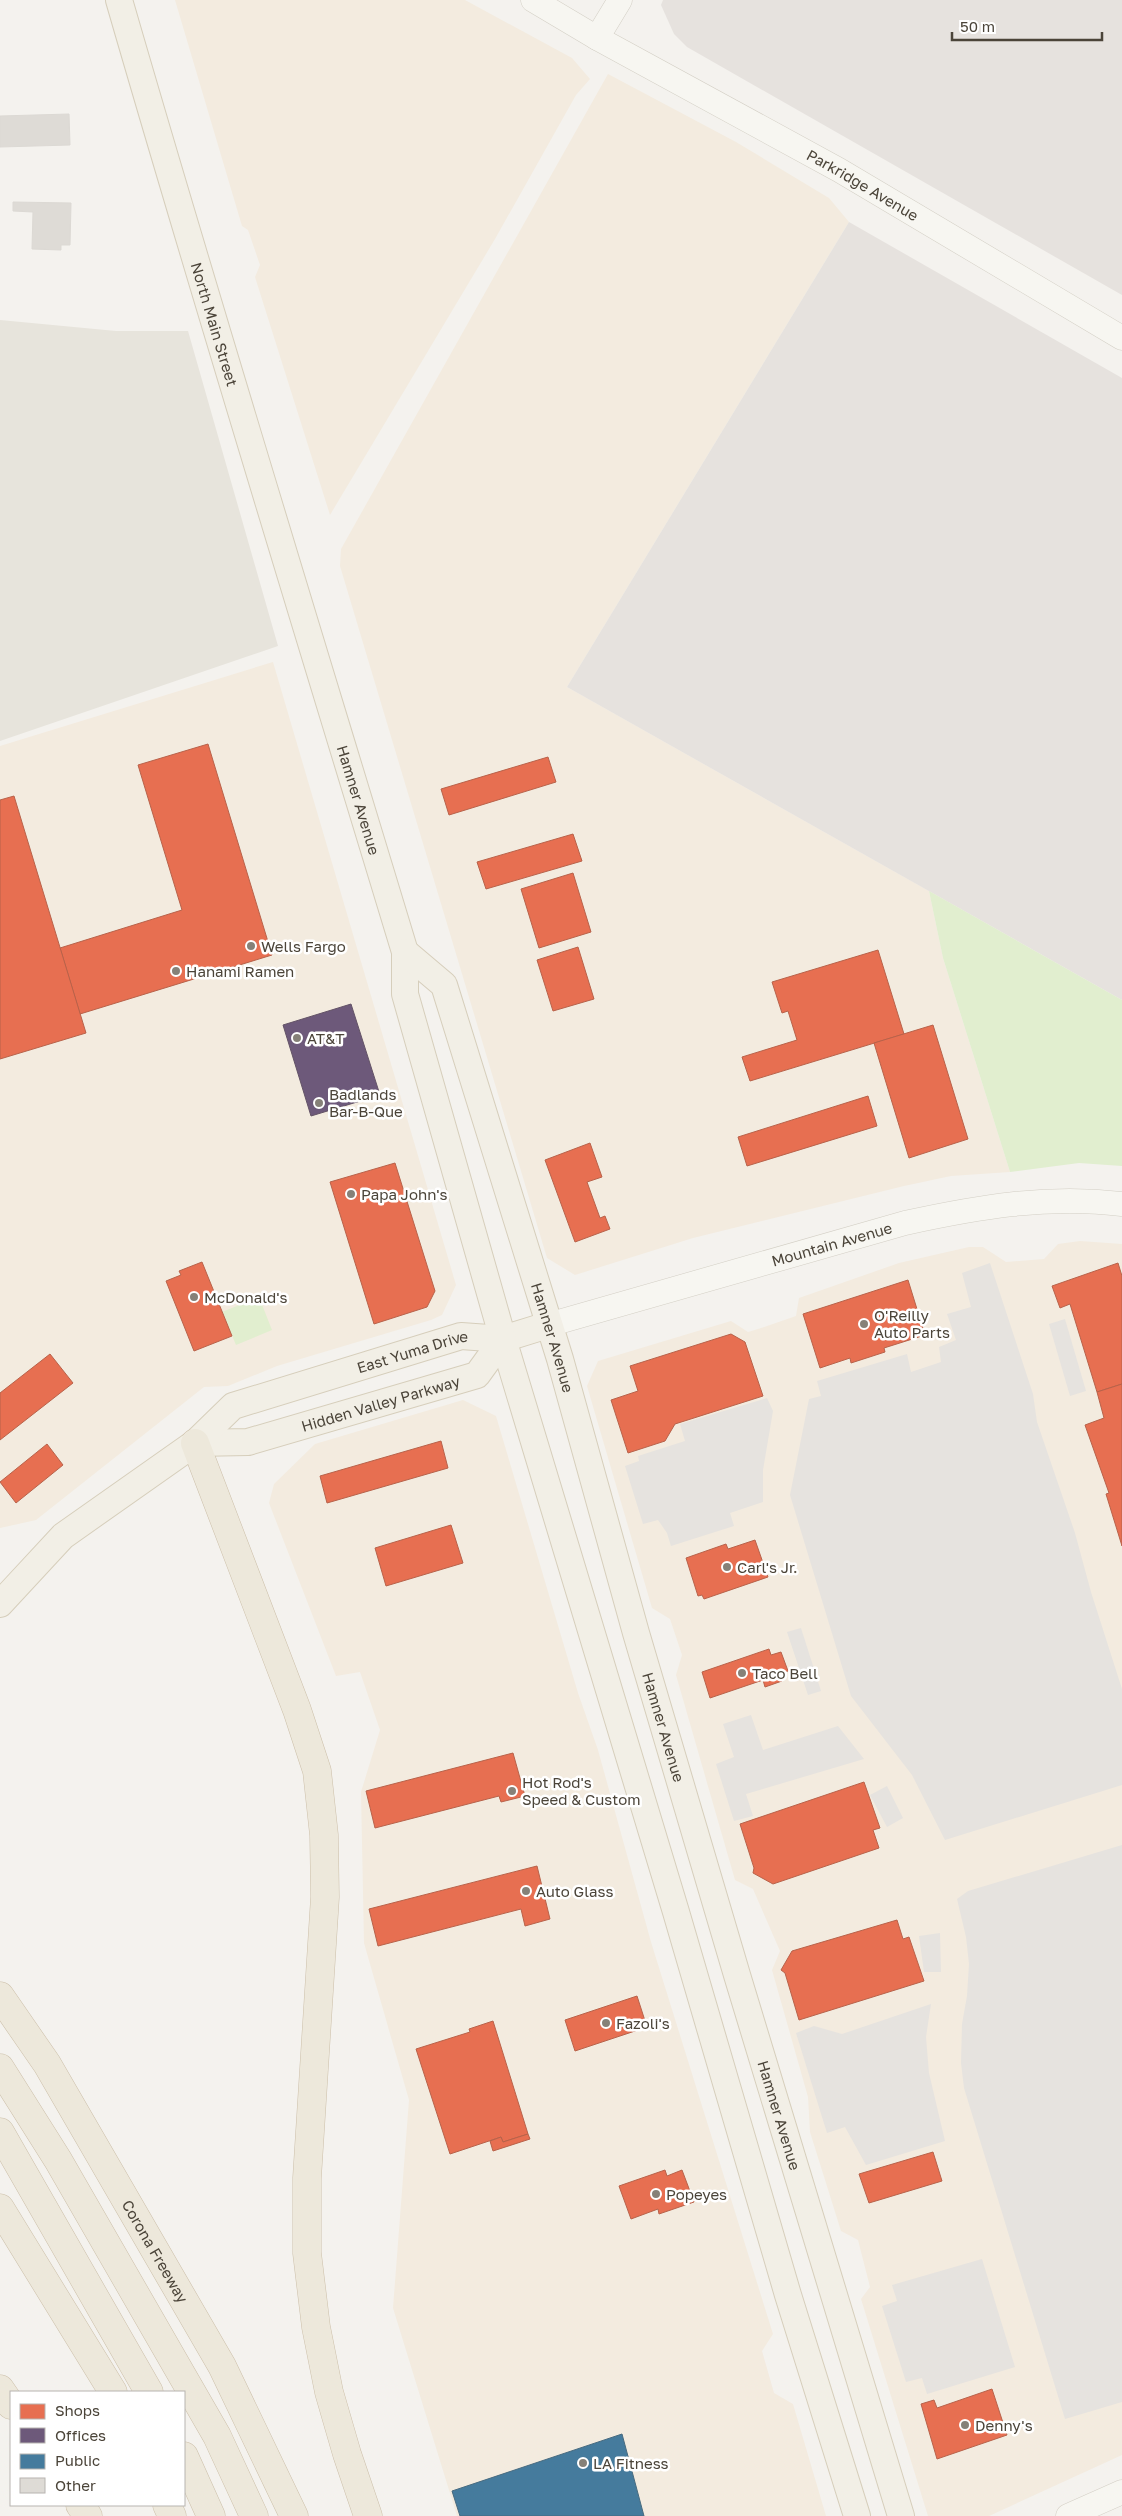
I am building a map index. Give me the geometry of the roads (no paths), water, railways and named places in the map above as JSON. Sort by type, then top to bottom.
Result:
[{"type":"highway","points":[[195,1443],[297,1710],[316,1771],[324,1836],[325,1897],[307,2178],[307,2254],[316,2327],[329,2392],[346,2454],[368,2516]]},
{"type":"highway","name":"Corona Freeway","points":[[0,1996],[47,2064],[222,2366],[294,2516]]},
{"type":"highway","points":[[0,2068],[58,2160],[218,2436],[254,2516]]},
{"type":"highway","points":[[0,2132],[148,2391]]},
{"type":"highway","points":[[0,2208],[112,2391]]},
{"type":"highway","points":[[0,2389],[10,2404]]},
{"type":"highway","points":[[185,2458],[212,2516]]},
{"type":"main road","name":"North Main Street","points":[[119,0],[312,648]]},
{"type":"main road","name":"Hamner Avenue","points":[[312,648],[405,952],[404,994],[503,1339],[681,1929],[788,2295],[856,2516]]},
{"type":"main road","name":"Hamner Avenue","points":[[405,952],[444,985],[548,1326],[560,1359],[636,1633],[737,1975],[901,2516]]},
{"type":"main road","points":[[503,1339],[548,1326]]},
{"type":"main road","name":"East Yuma Drive","points":[[195,1443],[233,1406],[461,1336],[503,1339]]},
{"type":"main road","name":"Hidden Valley Parkway","points":[[195,1443],[248,1442],[477,1375],[503,1339]]},
{"type":"main road","points":[[0,1604],[63,1536],[195,1443]]},
{"type":"street","name":"Parkridge Avenue","points":[[533,0],[597,38],[839,170],[1122,338]]},
{"type":"street","points":[[597,38],[620,0]]},
{"type":"street","name":"Mountain Avenue","points":[[548,1326],[905,1223],[964,1210],[1031,1201],[1122,1204]]},
{"type":"street","points":[[1068,2516],[1122,2492]]},
{"type":"place","name":"Wells Fargo","points":[[251,946]]},
{"type":"place","name":"Hanami Ramen","points":[[176,971]]},
{"type":"place","name":"AT&T","points":[[297,1038]]},
{"type":"place","name":"Badlands Bar-B-Que","points":[[319,1103]]},
{"type":"place","name":"Papa John's","points":[[351,1194]]},
{"type":"place","name":"McDonald's","points":[[194,1297]]},
{"type":"place","name":"O'Reilly Auto Parts","points":[[864,1324]]},
{"type":"place","name":"Carl's Jr.","points":[[727,1567]]},
{"type":"place","name":"Taco Bell","points":[[742,1673]]},
{"type":"place","name":"Hot Rod's Speed & Custom","points":[[512,1791]]},
{"type":"place","name":"Auto Glass","points":[[526,1891]]},
{"type":"place","name":"Fazoli's","points":[[606,2023]]},
{"type":"place","name":"Popeyes","points":[[656,2194]]},
{"type":"place","name":"Denny's","points":[[965,2425]]},
{"type":"place","name":"LA Fitness","points":[[583,2463]]}]
